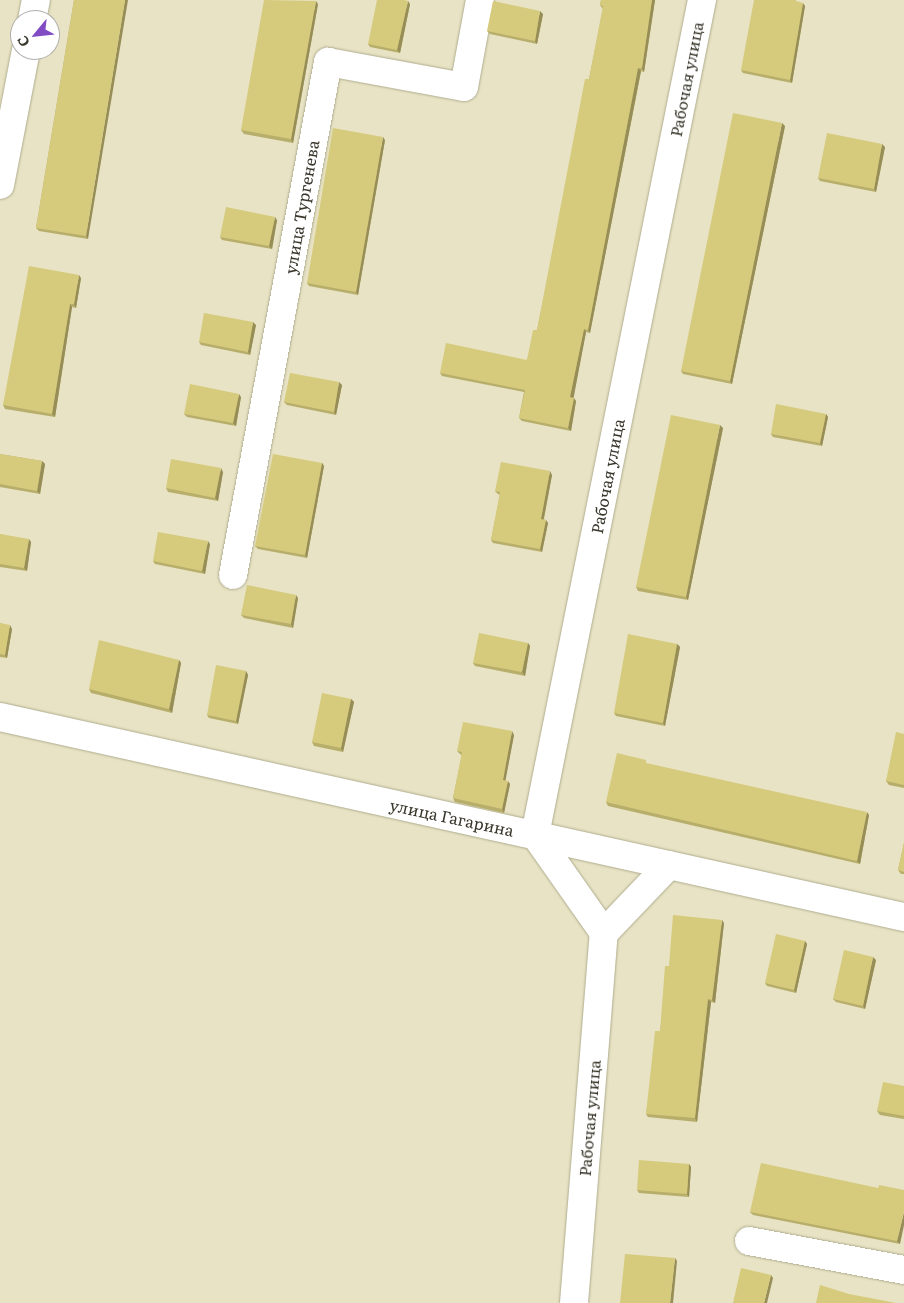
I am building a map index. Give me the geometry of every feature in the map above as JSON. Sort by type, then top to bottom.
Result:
[{"type":"street","name":"улица Тургенева","points":[[233,575],[328,62],[464,87],[480,0]]},
{"type":"street","name":"Рабочая улица","points":[[535,835],[702,0]]},
{"type":"street","points":[[0,186],[24,60]]},
{"type":"street","name":"улица Гагарина","points":[[0,717],[904,917]]},
{"type":"street","points":[[535,835],[604,933],[669,865]]},
{"type":"street","name":"Рабочая улица","points":[[574,1303],[604,933]]},
{"type":"street","points":[[749,1241],[904,1270]]},
{"type":"building","points":[[74,0],[125,0],[86,236],[36,228]]},
{"type":"building","points":[[264,0],[316,1],[291,139],[241,130]]},
{"type":"building","points":[[377,0],[408,1],[397,50],[368,44]]},
{"type":"building","points":[[601,0],[652,0],[642,68],[638,68],[588,330],[584,329],[570,397],[574,398],[568,428],[519,418],[525,390],[440,373],[446,343],[527,360],[533,330],[537,330],[585,79],[589,79],[603,6],[600,5]]},
{"type":"building","points":[[754,0],[796,0],[803,3],[790,80],[741,70]]},
{"type":"building","points":[[493,1],[540,11],[535,41],[487,31]]},
{"type":"building","points":[[733,113],[782,123],[730,381],[681,371]]},
{"type":"building","points":[[333,128],[383,137],[356,292],[307,283]]},
{"type":"building","points":[[827,133],[882,144],[874,189],[818,178]]},
{"type":"building","points":[[226,207],[275,217],[269,246],[220,237]]},
{"type":"building","points":[[29,266],[79,275],[74,304],[70,304],[52,414],[3,405]]},
{"type":"building","points":[[204,313],[253,322],[248,352],[199,342]]},
{"type":"building","points":[[290,373],[339,382],[334,412],[284,402]]},
{"type":"building","points":[[190,384],[239,394],[233,423],[184,414]]},
{"type":"building","points":[[776,404],[826,414],[820,443],[771,434]]},
{"type":"building","points":[[671,415],[720,425],[686,597],[636,587]]},
{"type":"building","points":[[0,454],[42,461],[37,491],[0,484]]},
{"type":"building","points":[[273,454],[322,463],[305,555],[255,546]]},
{"type":"building","points":[[171,459],[221,468],[215,498],[166,488]]},
{"type":"building","points":[[501,462],[550,471],[541,519],[546,520],[540,549],[491,540],[500,492],[495,491]]},
{"type":"building","points":[[158,532],[208,541],[202,571],[153,561]]},
{"type":"building","points":[[0,534],[29,539],[24,568],[0,564]]},
{"type":"building","points":[[247,585],[296,595],[291,624],[241,615]]},
{"type":"building","points":[[0,623],[10,625],[5,655],[0,654]]},
{"type":"building","points":[[479,633],[528,643],[522,672],[473,663]]},
{"type":"building","points":[[628,634],[677,644],[663,723],[614,713]]},
{"type":"building","points":[[99,640],[179,660],[169,709],[89,689]]},
{"type":"building","points":[[216,665],[246,671],[236,721],[207,715]]},
{"type":"building","points":[[322,693],[351,699],[341,748],[312,742]]},
{"type":"building","points":[[463,722],[512,731],[503,780],[508,781],[502,809],[453,798],[462,752],[457,751]]},
{"type":"building","points":[[896,732],[904,734],[904,785],[886,781]]},
{"type":"building","points":[[617,753],[646,760],[646,763],[867,812],[857,861],[606,802]]},
{"type":"building","points":[[904,843],[904,872],[898,870]]},
{"type":"building","points":[[673,915],[722,920],[712,1000],[708,999],[695,1118],[646,1114],[655,1031],[660,1031],[665,966],[669,966]]},
{"type":"building","points":[[776,934],[805,941],[794,990],[765,983]]},
{"type":"building","points":[[844,950],[873,957],[863,1006],[833,999]]},
{"type":"building","points":[[883,1082],[904,1086],[904,1116],[877,1111]]},
{"type":"building","points":[[639,1160],[689,1164],[687,1194],[637,1190]]},
{"type":"building","points":[[761,1163],[878,1188],[879,1185],[904,1190],[904,1212],[897,1241],[750,1212]]},
{"type":"building","points":[[625,1254],[675,1258],[670,1303],[620,1303]]},
{"type":"building","points":[[741,1268],[771,1275],[764,1303],[733,1303]]},
{"type":"building","points":[[820,1285],[849,1294],[896,1303],[816,1303]]}]
